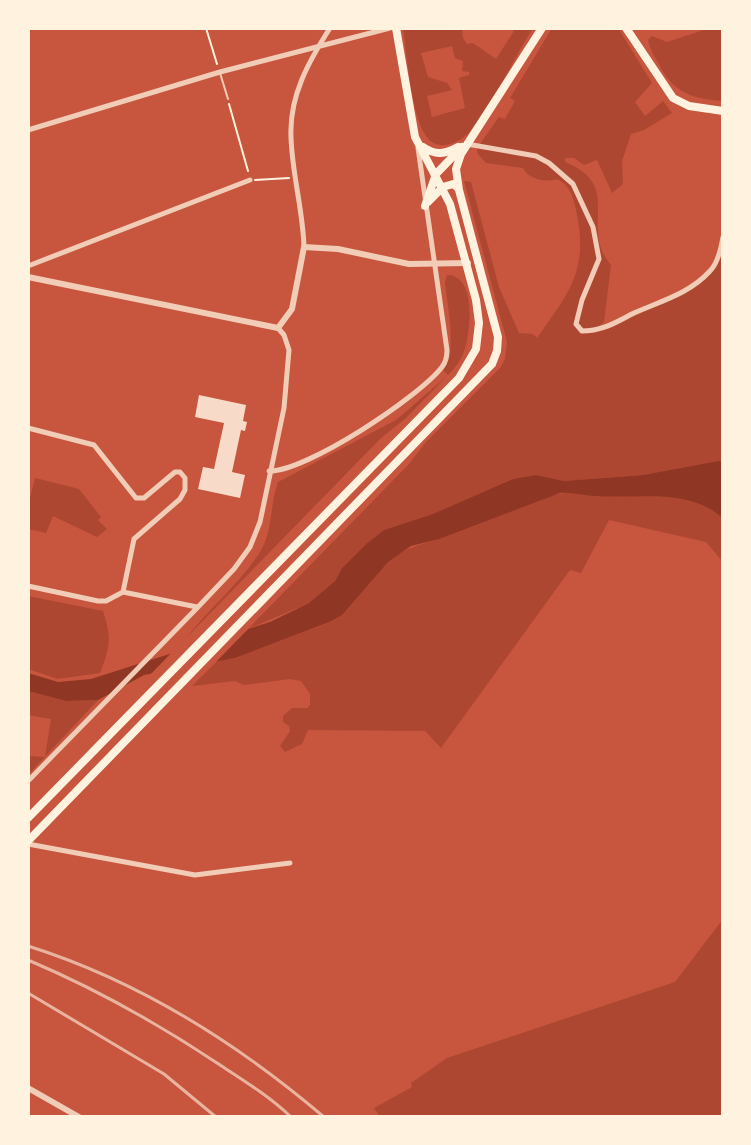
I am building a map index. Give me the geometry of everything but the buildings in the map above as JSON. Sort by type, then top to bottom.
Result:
[{"type":"main road","points":[[28,818],[459,378],[476,349],[478,311],[468,263],[443,187],[417,142],[408,110],[396,28]]},
{"type":"main road","points":[[28,842],[492,364],[498,337],[458,188],[456,169],[466,144],[542,28]]},
{"type":"main road","points":[[626,28],[673,98],[689,106],[723,111]]},
{"type":"main road","points":[[417,142],[437,154],[466,144]]},
{"type":"main road","points":[[425,206],[436,174],[466,144]]},
{"type":"main road","points":[[425,206],[443,187],[453,184],[458,188]]},
{"type":"street","points":[[278,328],[292,309],[304,247],[290,136],[292,118],[300,81],[330,28]]},
{"type":"street","points":[[28,130],[220,72],[390,28]]},
{"type":"street","points":[[269,471],[295,467],[389,412],[432,377],[447,358],[417,142]]},
{"type":"street","points":[[466,144],[536,156],[573,184],[593,227],[599,259],[576,324],[582,331],[596,331],[616,324],[632,314],[676,297],[711,270],[720,253],[723,237]]},
{"type":"street","points":[[28,266],[250,180]]},
{"type":"street","points":[[304,247],[338,249],[409,264],[468,263]]},
{"type":"street","points":[[28,277],[278,328],[289,350],[284,408],[260,522],[243,559],[28,781]]},
{"type":"street","points":[[28,428],[94,445],[136,498],[144,498],[175,472],[180,472],[185,478],[185,490],[180,499],[134,539],[123,592]]},
{"type":"street","points":[[28,586],[98,601],[106,601],[123,592],[198,607]]},
{"type":"street","points":[[28,842],[195,875],[290,863]]},
{"type":"street","points":[[28,1088],[79,1117]]},
{"type":"lane","points":[[220,72],[228,99]]},
{"type":"path","points":[[206,28],[220,72]]},
{"type":"path","points":[[228,99],[250,180],[296,178]]},
{"type":"shaded area","points":[[403,28],[462,28],[467,44],[473,43],[496,59],[514,31],[509,28],[533,28],[472,129],[456,142],[443,145],[431,141],[421,126],[413,100]],"holes":[[[452,46],[455,58],[463,61],[462,71],[469,72],[469,75],[459,78],[465,108],[432,117],[427,96],[452,90],[447,83],[428,77],[421,53]]]},
{"type":"shaded area","points":[[552,28],[618,28],[652,83],[635,102],[645,116],[663,101],[672,113],[631,134],[622,161],[623,184],[612,193],[597,160],[584,165],[574,158],[565,158],[565,162],[583,172],[593,183],[597,195],[598,236],[602,251],[611,265],[604,322],[595,329],[585,328],[584,332],[612,328],[684,293],[711,271],[723,246],[723,462],[643,475],[564,481],[536,475],[513,479],[434,514],[384,530],[366,544],[342,568],[335,581],[309,603],[248,629],[409,464],[505,359],[507,342],[464,181],[471,182],[499,287],[519,333],[533,334],[537,338],[567,293],[574,279],[580,249],[576,210],[568,188],[557,179],[533,177],[523,168],[486,163],[477,153],[477,148],[499,117],[505,119],[515,101],[510,98]]},
{"type":"shaded area","points":[[710,28],[723,28],[723,101],[693,96],[677,88],[665,74],[648,40],[652,36],[667,42]]},
{"type":"shaded area","points":[[447,275],[456,277],[463,284],[470,316],[464,352],[448,375],[443,370],[451,341],[445,282]]},
{"type":"shaded area","points":[[446,377],[406,418],[380,439],[186,638],[245,573],[261,550],[268,534],[278,482],[396,420]]},
{"type":"shaded area","points":[[723,462],[723,519],[696,502],[680,498],[560,493],[439,539],[411,546],[388,562],[342,615],[235,658],[144,675],[98,700],[66,701],[28,691],[28,673],[58,682],[91,679],[270,622],[309,603],[335,581],[342,568],[366,544],[384,530],[433,514],[513,479],[536,475],[564,481],[643,475]]},
{"type":"shaded area","points":[[35,478],[79,489],[107,529],[97,537],[53,516],[46,533],[28,529],[28,507]]},
{"type":"shaded area","points":[[577,492],[673,497],[708,508],[723,519],[723,562],[706,542],[609,520],[581,573],[570,570],[441,748],[425,731],[308,730],[302,744],[285,752],[280,746],[290,731],[283,722],[283,716],[292,708],[307,708],[310,705],[310,694],[301,681],[290,679],[244,685],[235,681],[192,686],[217,661],[235,658],[333,621],[342,615],[384,565],[404,551],[525,503]]},
{"type":"shaded area","points":[[28,596],[103,611],[109,642],[100,673],[58,679],[28,669]]},
{"type":"shaded area","points":[[28,691],[66,701],[98,700],[45,757],[51,719],[28,715]]},
{"type":"shaded area","points":[[28,756],[45,757],[28,775]]},
{"type":"shaded area","points":[[723,919],[723,1117],[380,1117],[374,1108],[412,1087],[411,1083],[447,1058],[675,982]]},
{"type":"pier","points":[[254,623],[212,666],[147,678],[175,649]]},
{"type":"railway","points":[[28,946],[109,977],[185,1016],[256,1064],[324,1117]]},
{"type":"railway","points":[[28,960],[101,994],[171,1034],[256,1088],[291,1117]]},
{"type":"railway","points":[[28,993],[164,1074],[216,1117]]}]
